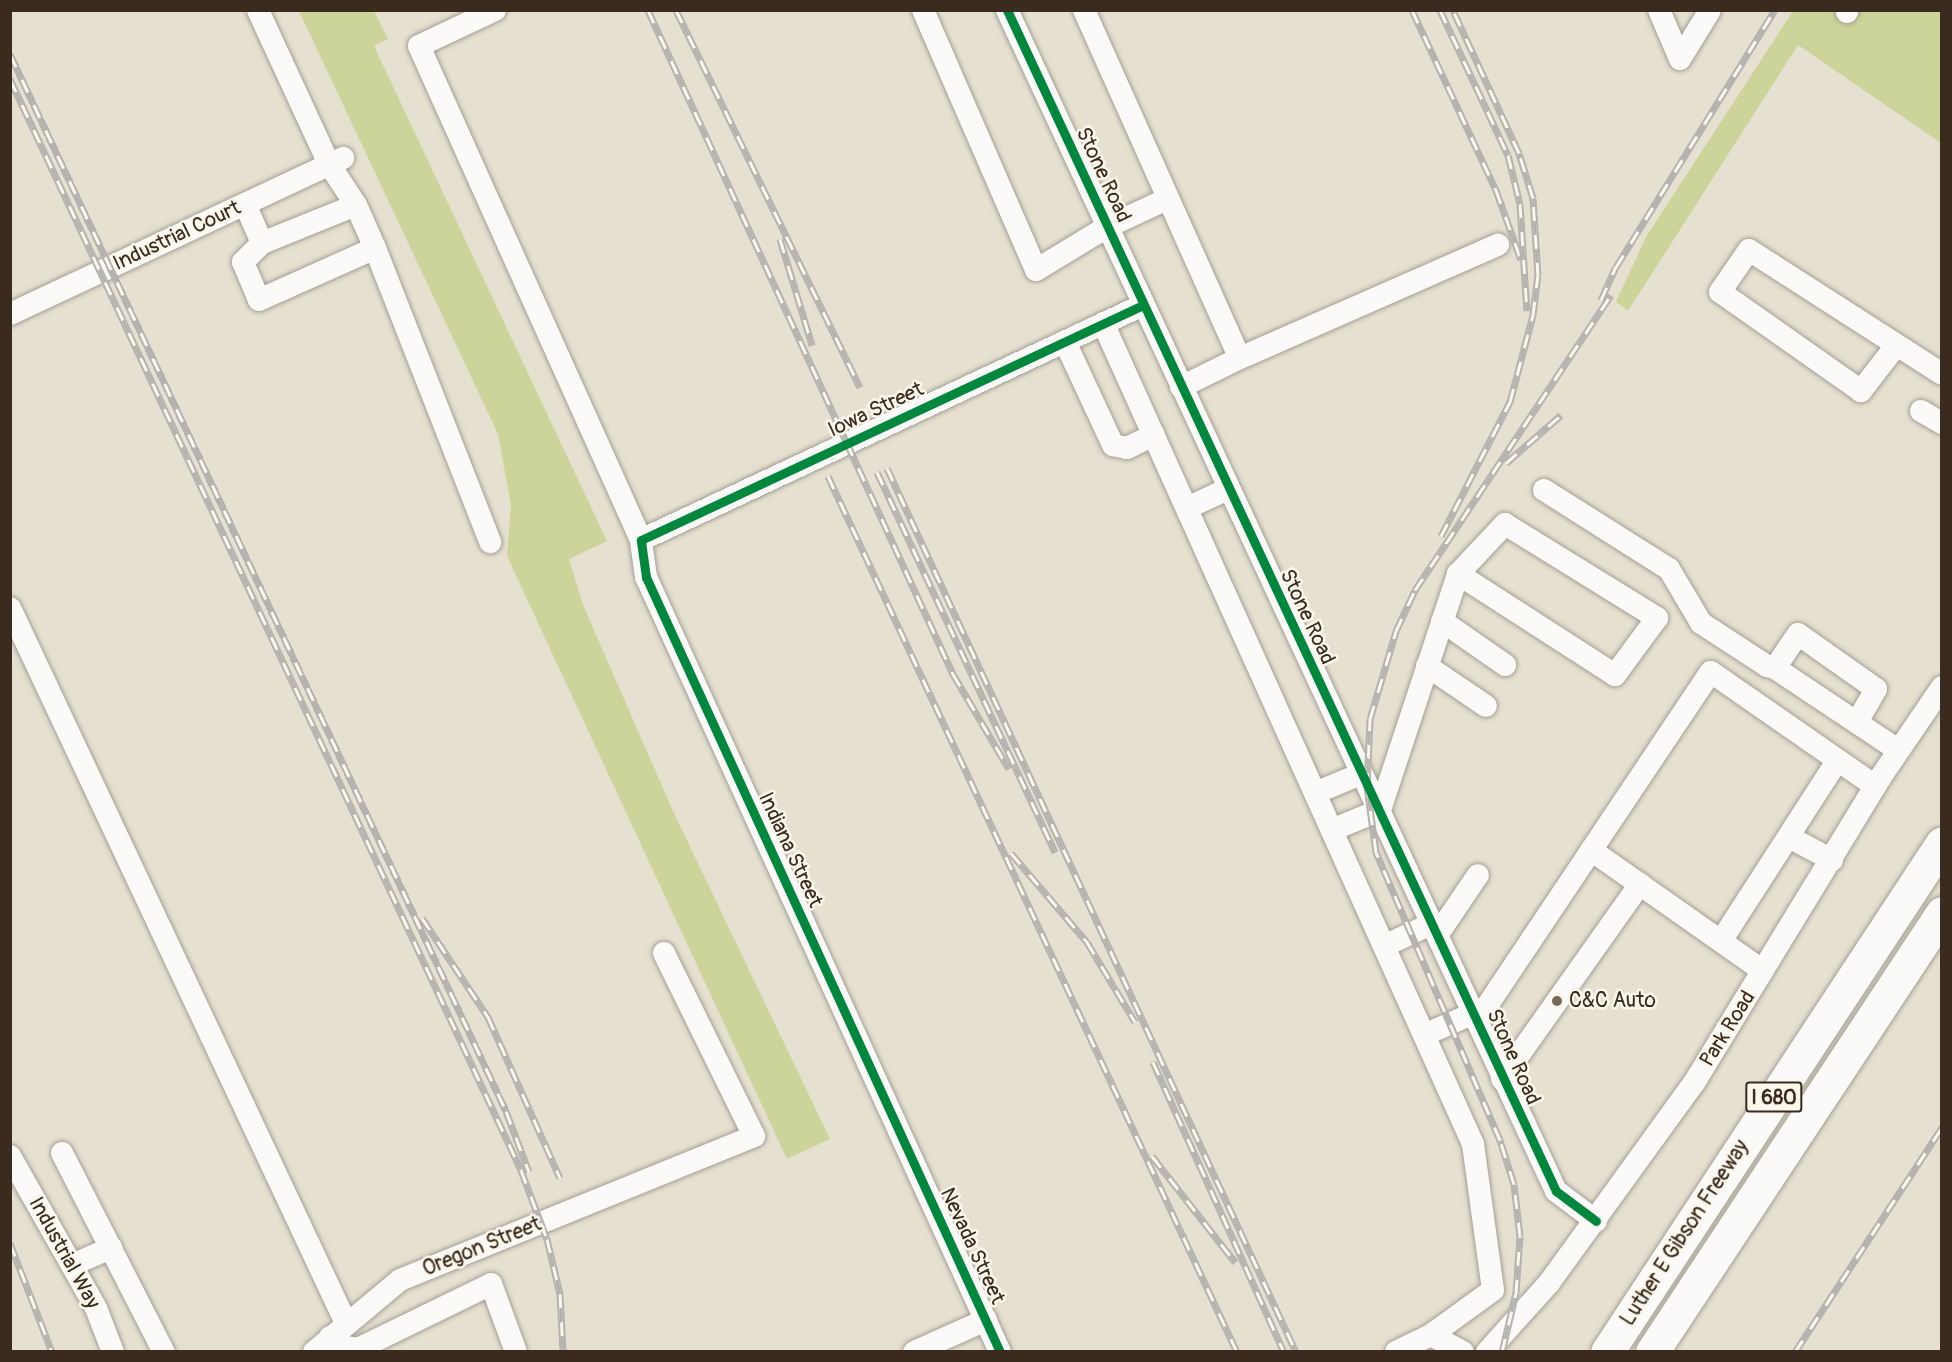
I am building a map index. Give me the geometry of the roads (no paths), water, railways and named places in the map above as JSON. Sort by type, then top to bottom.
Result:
[{"type":"highway","name":"Luther E Gibson Freeway","points":[[1607,1352],[1941,843]]},
{"type":"highway","name":"Luther E Gibson Freeway","points":[[1652,1352],[1941,913]]},
{"type":"street","points":[[258,10],[336,161],[375,248],[490,542]]},
{"type":"street","name":"Indiana Street","points":[[495,10],[419,46],[641,549],[646,578],[910,1156]]},
{"type":"street","points":[[923,10],[1036,270],[1107,227],[1167,199]]},
{"type":"street","name":"Stone Road","points":[[1007,10],[1556,1191],[1596,1221]]},
{"type":"street","points":[[1084,10],[1240,358]]},
{"type":"street","points":[[1659,10],[1680,59],[1710,10]]},
{"type":"street","name":"Industrial Court","points":[[10,314],[336,161]]},
{"type":"street","points":[[245,204],[262,243]]},
{"type":"street","points":[[356,205],[262,243],[243,262],[259,300],[375,248]]},
{"type":"street","points":[[1181,387],[1240,358],[1498,245]]},
{"type":"street","points":[[1895,347],[1861,391],[1720,292],[1749,250],[1941,375]]},
{"type":"street","name":"Iowa Street","points":[[641,549],[1143,304]]},
{"type":"street","points":[[1103,323],[1473,1143],[1493,1290],[1431,1335],[1395,1352]]},
{"type":"street","points":[[1065,342],[1113,446],[1127,448],[1154,435]]},
{"type":"street","points":[[1921,411],[1941,423]]},
{"type":"street","points":[[1186,508],[1228,489]]},
{"type":"street","points":[[1544,490],[1669,569],[1701,623],[1767,666],[1775,668],[1898,750]]},
{"type":"street","points":[[1332,830],[1380,810],[1458,574],[1505,524],[1657,618],[1615,675],[1458,574]]},
{"type":"street","points":[[10,608],[330,1337],[346,1347],[358,1350],[491,1284]]},
{"type":"street","points":[[1442,621],[1505,665]]},
{"type":"street","points":[[1775,668],[1798,634],[1876,689],[1857,722]]},
{"type":"street","points":[[1427,666],[1486,706]]},
{"type":"street","points":[[1424,1035],[1475,1017],[1711,672],[1875,786]]},
{"type":"street","name":"Park Road","points":[[1487,1352],[1549,1283],[1694,1083],[1875,786],[1941,687]]},
{"type":"street","points":[[1721,941],[1837,761]]},
{"type":"street","points":[[1315,793],[1361,774]]},
{"type":"street","points":[[1789,837],[1832,860]]},
{"type":"street","points":[[1591,850],[1763,971]]},
{"type":"street","points":[[1384,946],[1436,929],[1478,875]]},
{"type":"street","points":[[1502,1078],[1640,884]]},
{"type":"street","name":"Oregon Street","points":[[330,1337],[400,1280],[668,1173],[754,1136],[664,953]]},
{"type":"street","points":[[62,1153],[164,1352]]},
{"type":"street","name":"Industrial Way","points":[[10,1156],[96,1308],[113,1352]]},
{"type":"street","name":"Nevada Street","points":[[910,1156],[1000,1352]]},
{"type":"street","points":[[72,1265],[111,1248]]},
{"type":"street","points":[[475,1250],[491,1284],[516,1352]]},
{"type":"street","points":[[914,1352],[986,1320]]},
{"type":"street","points":[[1431,1335],[1463,1352]]},
{"type":"railway","points":[[648,10],[953,674],[1009,769]]},
{"type":"railway","points":[[676,10],[860,387]]},
{"type":"railway","points":[[1412,10],[1496,190],[1521,260]]},
{"type":"railway","points":[[1440,10],[1508,155],[1520,204],[1527,311]]},
{"type":"railway","points":[[1441,536],[1510,402],[1533,315],[1538,276],[1533,198],[1519,153],[1453,10]]},
{"type":"railway","points":[[1601,300],[1616,267],[1775,10]]},
{"type":"railway","points":[[10,54],[506,1111],[529,1172]]},
{"type":"railway","points":[[10,79],[521,1170],[547,1239],[560,1294],[563,1352]]},
{"type":"railway","points":[[780,239],[812,345]]},
{"type":"railway","points":[[1502,1352],[1516,1293],[1520,1236],[1514,1184],[1500,1140],[1376,852],[1367,786],[1370,719],[1396,631],[1415,590],[1611,295]]},
{"type":"railway","points":[[1506,463],[1561,415]]},
{"type":"railway","points":[[887,468],[1296,1352]]},
{"type":"railway","points":[[877,472],[1055,852]]},
{"type":"railway","points":[[828,476],[1237,1352]]},
{"type":"railway","points":[[1011,853],[1087,942],[1135,1022]]},
{"type":"railway","points":[[422,918],[488,1017],[560,1178]]},
{"type":"railway","points":[[1153,1062],[1284,1352]]},
{"type":"railway","points":[[1795,1352],[1942,1127]]},
{"type":"railway","points":[[1152,1156],[1235,1262]]},
{"type":"railway","points":[[10,1243],[52,1352]]},
{"type":"place","name":"C&C Auto","points":[[1557,1001]]}]
